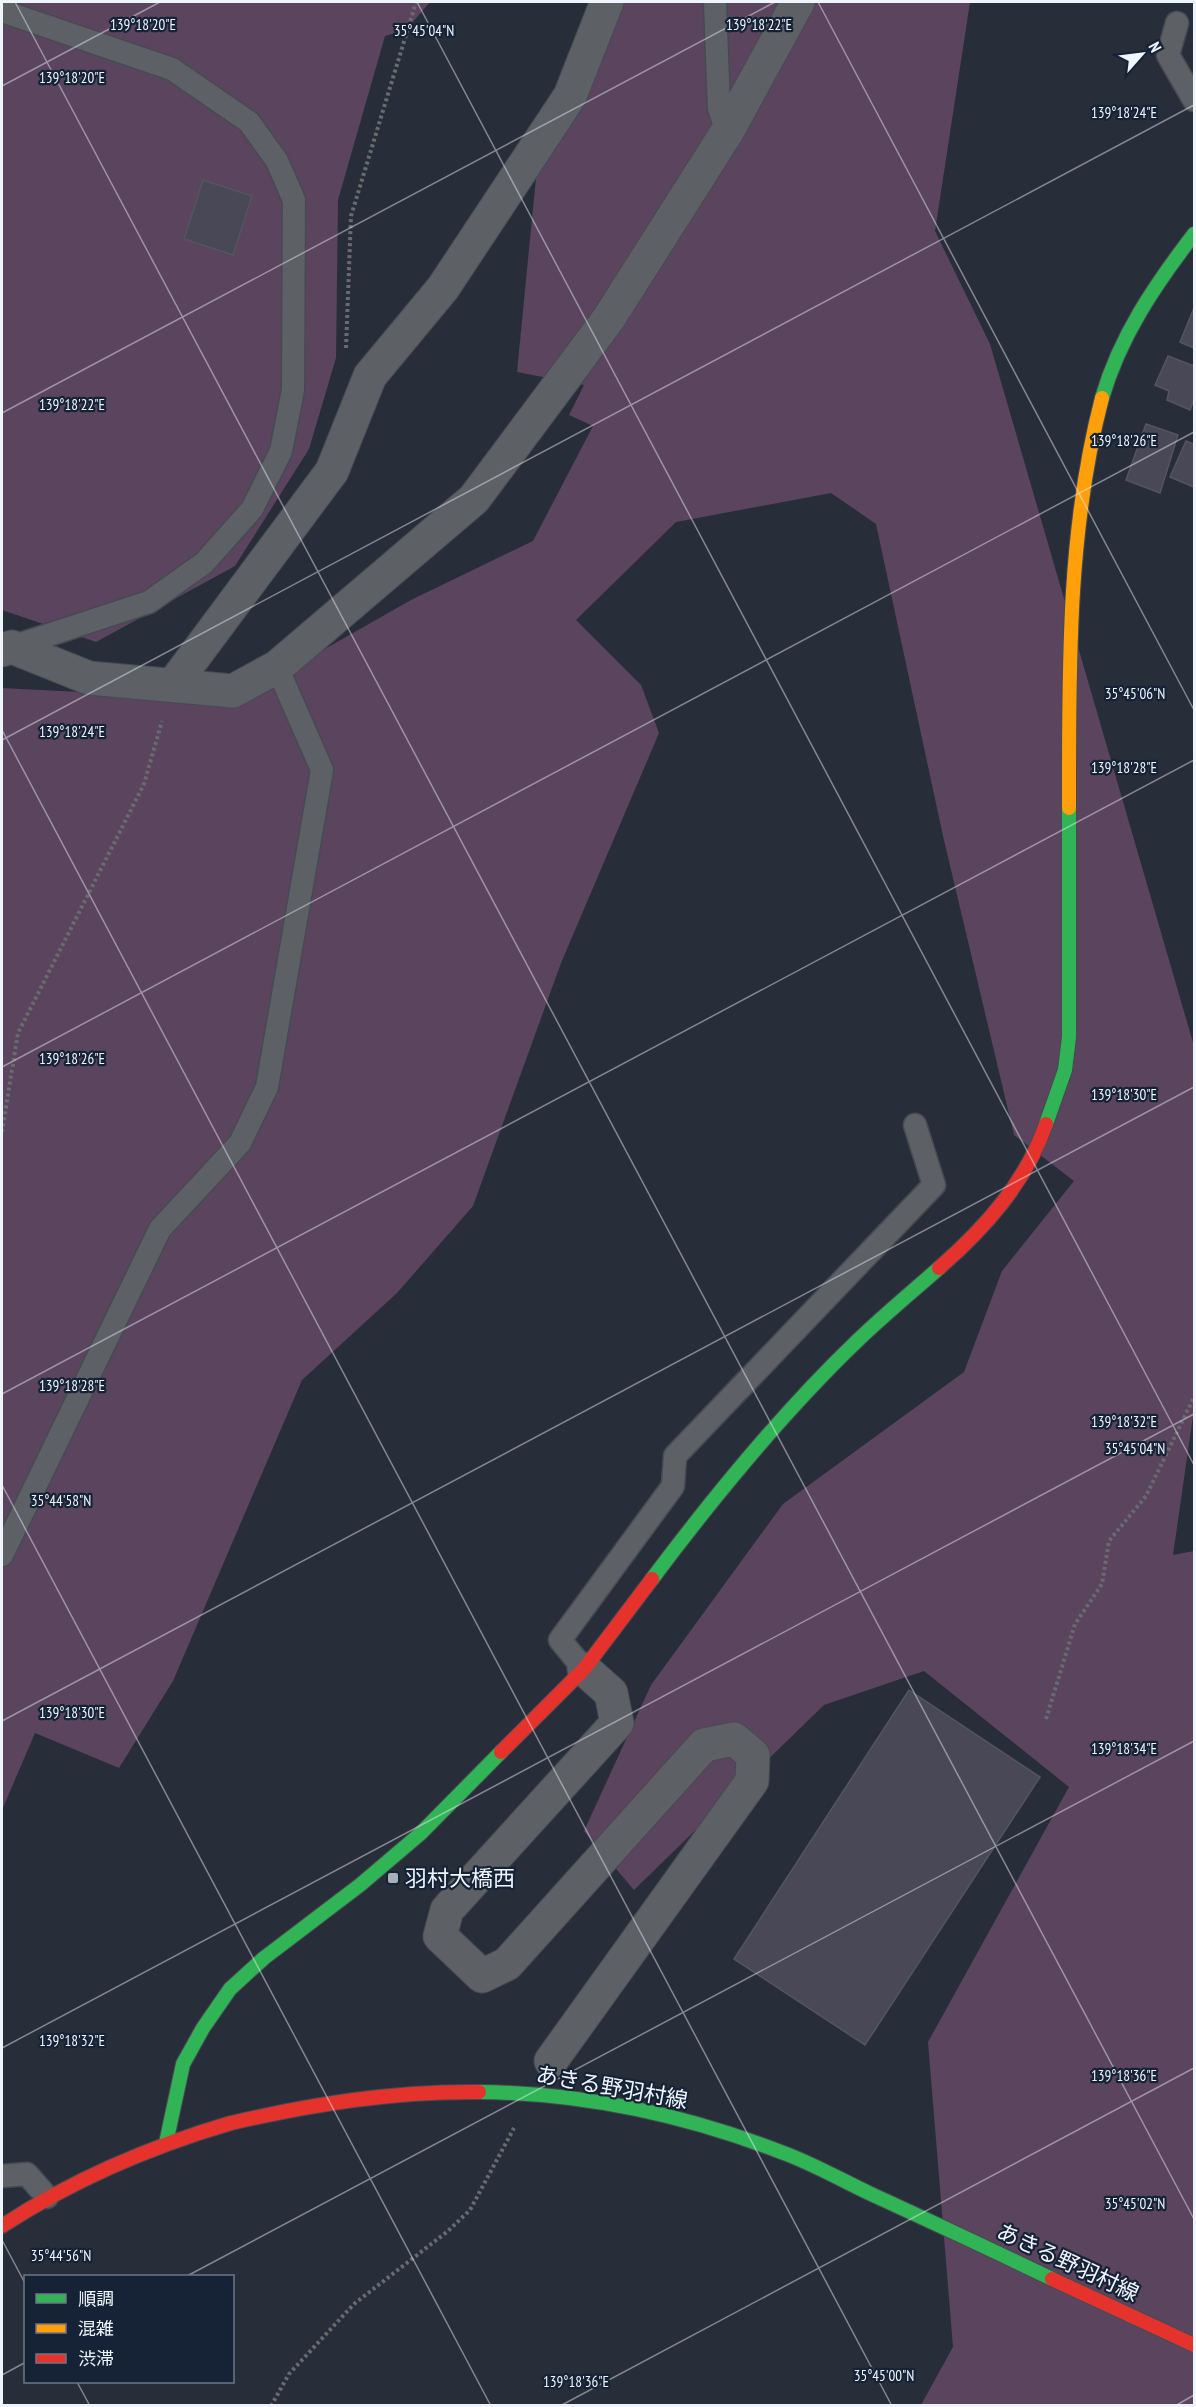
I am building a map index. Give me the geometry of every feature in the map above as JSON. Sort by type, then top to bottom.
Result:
[{"type":"street","points":[[173,685],[332,471],[370,376],[443,288],[570,96],[607,2]]},
{"type":"street","points":[[7,649],[90,678],[233,691],[277,668],[474,499],[609,318],[727,132],[798,2]]},
{"type":"street","points":[[166,2143],[183,2064],[203,2028],[230,1989],[264,1958],[344,1897],[420,1834],[584,1669],[696,1520],[760,1443],[857,1341],[962,1248],[1022,1177],[1040,1141],[1060,1087],[1069,1037],[1070,689],[1074,581],[1082,500],[1096,422],[1110,372],[1131,324],[1161,276],[1194,234]]},
{"type":"street","points":[[551,2061],[753,1781],[753,1755],[734,1739],[704,1745],[507,1964],[482,1976],[440,1936],[447,1910],[617,1723],[611,1693],[584,1669]]},
{"type":"street","name":"あきる野羽村線","points":[[2,2226],[47,2197],[101,2168],[166,2143],[291,2108],[387,2093],[446,2090],[539,2093],[649,2111],[728,2133],[782,2152],[1194,2345]]},
{"type":"lane","points":[[715,2],[719,108],[727,132]]},
{"type":"lane","points":[[2,11],[172,69],[249,122],[277,161],[294,200],[293,390],[280,451],[252,509],[204,563],[149,602],[7,649]]},
{"type":"lane","points":[[1177,23],[1168,55],[1194,100]]},
{"type":"lane","points":[[2,1555],[160,1229],[240,1143],[267,1087],[322,770],[277,668]]},
{"type":"lane","points":[[584,1669],[561,1640],[674,1486],[675,1456],[934,1185],[915,1125]]},
{"type":"lane","points":[[2,2176],[27,2174],[47,2197]]},
{"type":"path","points":[[2,1132],[18,1033],[144,784],[173,685]]},
{"type":"path","points":[[1046,1719],[1075,1624],[1102,1584],[1109,1541],[1146,1496],[1194,1397]]},
{"type":"path","points":[[271,2406],[289,2374],[354,2304],[448,2231],[470,2210],[518,2120]]},
{"type":"shaded area","points":[[2,2],[430,2],[406,30],[385,36],[338,200],[336,358],[309,449],[235,566],[96,642],[2,610]]},
{"type":"shaded area","points":[[589,2],[970,2],[935,231],[990,344],[1194,1046],[1194,1409],[1173,1555],[1194,1551],[1194,2405],[921,2405],[953,2347],[928,2042],[1069,1787],[924,1671],[824,1705],[634,1890],[584,1831],[651,1685],[783,1504],[964,1372],[1002,1271],[1074,1181],[1014,1135],[943,836],[876,524],[831,493],[676,522],[576,620],[641,685],[659,733],[561,963],[473,1206],[397,1293],[302,1380],[173,1681],[119,1768],[35,1733],[2,1810],[2,688],[235,700],[411,600],[533,541],[593,426],[569,415],[584,385],[517,372],[540,137]]},
{"type":"building","points":[[203,180],[252,196],[233,255],[184,239]]},
{"type":"building","points":[[1194,308],[1194,348],[1180,342]]},
{"type":"building","points":[[1168,356],[1194,366],[1194,399],[1190,410],[1167,400],[1169,391],[1155,385]]},
{"type":"building","points":[[1146,424],[1178,435],[1160,493],[1126,480]]},
{"type":"building","points":[[1186,441],[1194,444],[1194,487],[1170,477]]},
{"type":"building","points":[[909,1690],[1040,1777],[865,2045],[734,1959]]},
{"type":"traffic: fast","points":[[1102,398],[1118,353],[1140,312],[1194,234]]},
{"type":"traffic: fast","points":[[1046,1124],[1065,1070],[1069,1037],[1069,808]]},
{"type":"traffic: fast","points":[[652,1579],[700,1516],[802,1397],[867,1331],[939,1268]]},
{"type":"traffic: fast","points":[[166,2143],[183,2064],[203,2028],[230,1989],[264,1958],[360,1885],[420,1834],[501,1752]]},
{"type":"traffic: fast","points":[[479,2092],[518,2093],[633,2108],[745,2139],[804,2161],[1052,2279]]},
{"type":"traffic: slow","points":[[1069,808],[1070,654],[1076,550],[1082,499],[1102,398]]},
{"type":"traffic: jam","points":[[939,1268],[972,1237],[1002,1203],[1027,1165],[1046,1124]]},
{"type":"traffic: jam","points":[[501,1752],[584,1669],[652,1579]]},
{"type":"traffic: jam","points":[[231,2123],[292,2110],[385,2096],[479,2092]]},
{"type":"traffic: jam","points":[[2,2226],[84,2179],[141,2154],[231,2123]]},
{"type":"traffic: jam","points":[[1052,2279],[1194,2345]]},
{"type":"place","name":"羽村大橋西","points":[[393,1878]]}]
